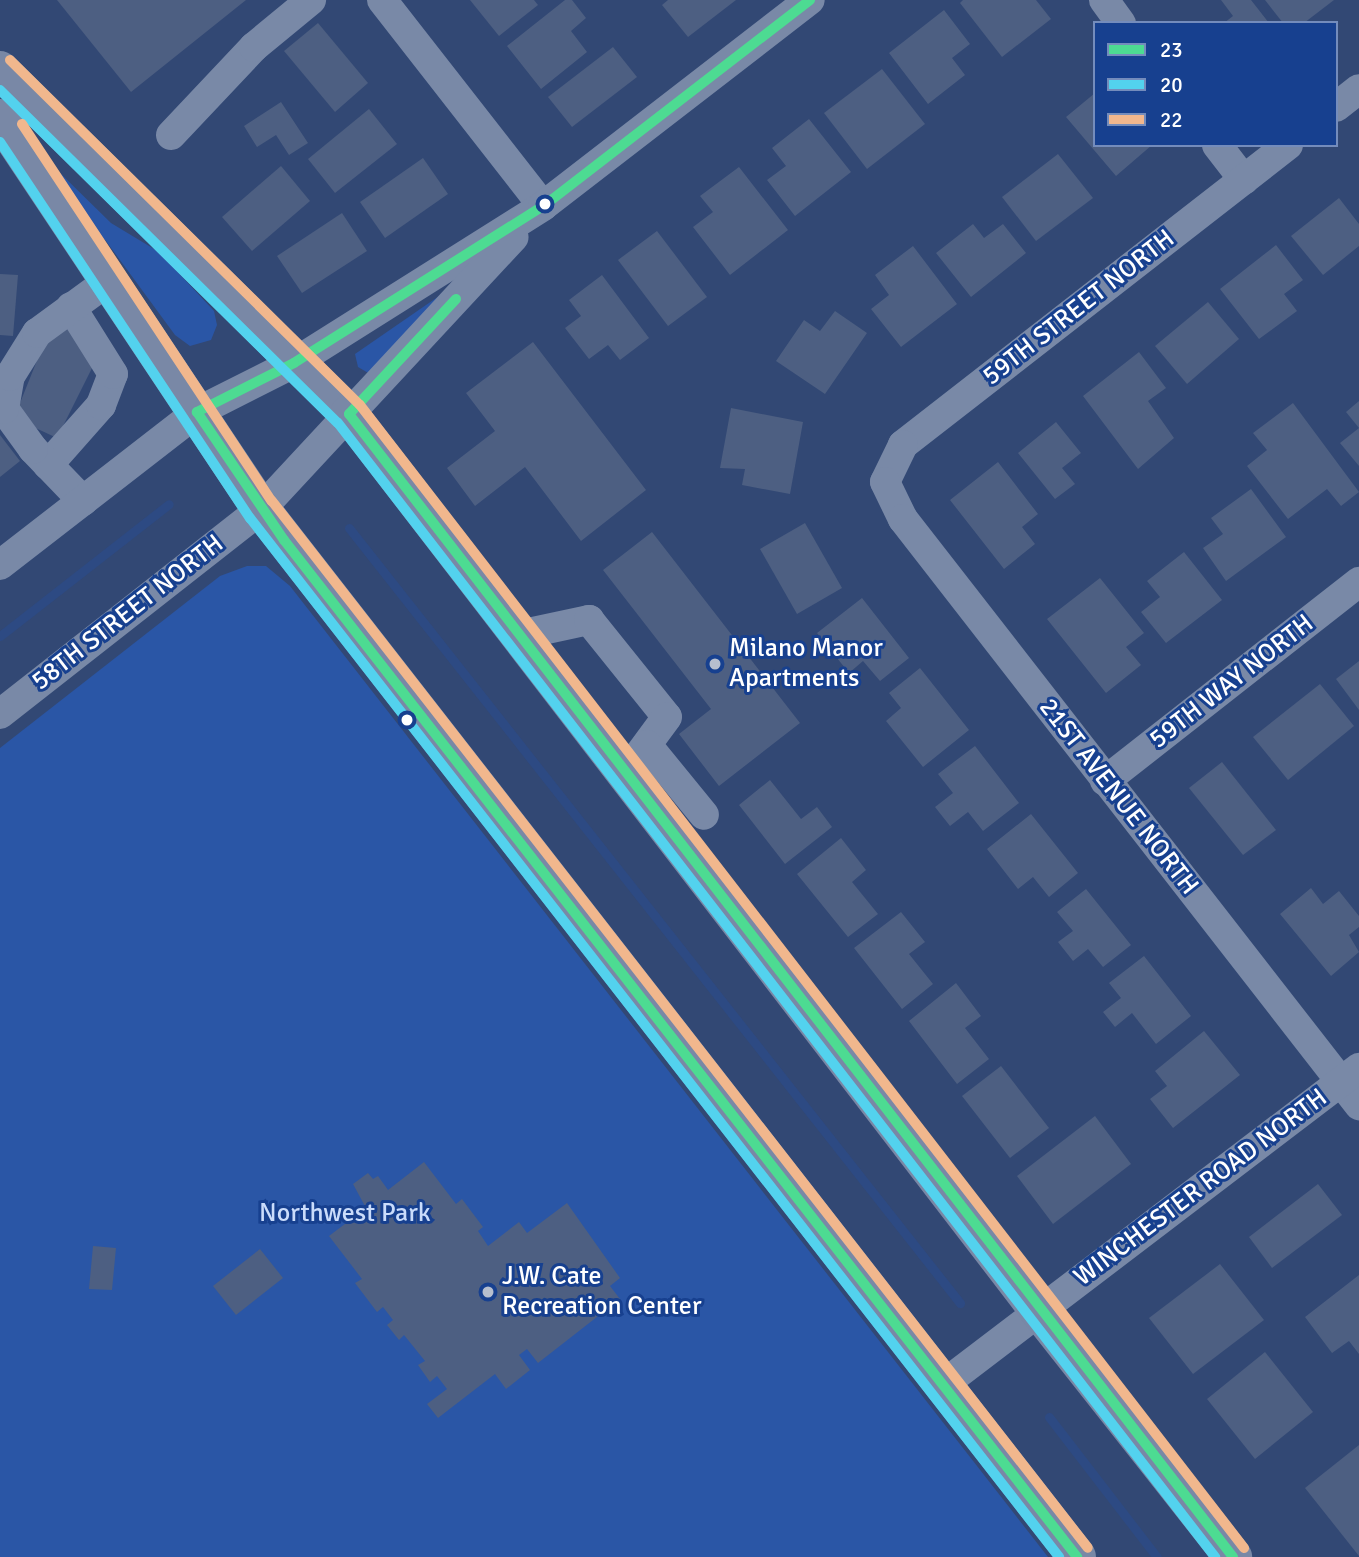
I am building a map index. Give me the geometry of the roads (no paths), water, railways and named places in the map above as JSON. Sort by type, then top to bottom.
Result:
[{"type":"main road","points":[[0,70],[294,363],[349,414],[519,635],[636,759],[1038,1310],[1233,1557]]},
{"type":"main road","points":[[3,127],[261,509],[1077,1557]]},
{"type":"street","points":[[171,135],[254,47],[311,0]]},
{"type":"street","points":[[382,0],[543,206]]},
{"type":"street","name":"58TH STREET NORTH","points":[[0,565],[197,412],[294,363],[543,206],[810,0]]},
{"type":"street","points":[[1104,0],[1120,21]]},
{"type":"street","points":[[1338,105],[1359,89]]},
{"type":"street","points":[[1219,147],[1244,180]]},
{"type":"street","name":"59TH STREET NORTH","points":[[885,482],[903,445],[1285,147]]},
{"type":"street","name":"58TH STREET NORTH","points":[[0,714],[261,509],[543,206]]},
{"type":"street","points":[[83,501],[48,466],[4,410],[10,376],[37,332],[107,282]]},
{"type":"street","points":[[48,466],[101,405],[113,374],[71,307]]},
{"type":"street","points":[[104,356],[138,326]]},
{"type":"street","name":"21ST AVENUE NORTH","points":[[885,482],[903,519],[1105,781],[1353,1085]]},
{"type":"street","name":"59TH WAY NORTH","points":[[1105,781],[1359,582]]},
{"type":"street","points":[[519,635],[589,620],[667,718],[636,759],[704,815]]},
{"type":"street","name":"WINCHESTER ROAD NORTH","points":[[944,1384],[1038,1310],[1353,1085]]},
{"type":"waterway","points":[[0,636],[169,504]]},
{"type":"waterway","points":[[349,528],[960,1303]]},
{"type":"waterway","points":[[1049,1417],[1157,1557]]},
{"type":"place","name":"Milano Manor Apartments","points":[[715,664]]},
{"type":"place","name":"J.W. Cate Recreation Center","points":[[488,1292]]},
{"type":"park label","name":"Northwest Park","points":[[345,1214]]}]
